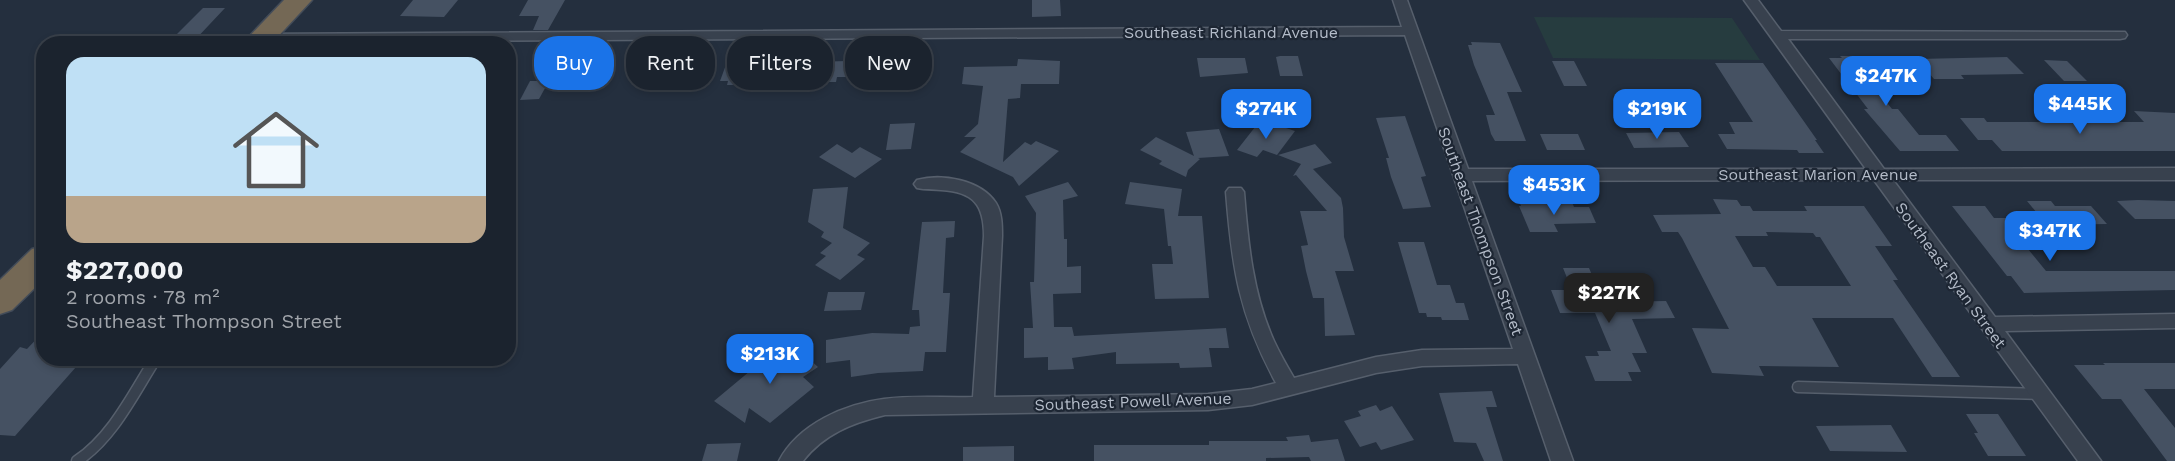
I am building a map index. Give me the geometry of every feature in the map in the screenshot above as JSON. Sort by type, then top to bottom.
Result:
[{"type":"highway","points":[[263,36],[298,0]]},
{"type":"highway","points":[[1,299],[36,266]]},
{"type":"street","name":"Southeast Thompson Street","points":[[1400,0],[1562,461]]},
{"type":"street","name":"Southeast Ryan Street","points":[[1751,0],[1987,324],[2090,461]]},
{"type":"street","name":"Southeast Richland Avenue","points":[[516,39],[1410,31]]},
{"type":"street","points":[[1776,35],[2120,35]]},
{"type":"street","name":"Southeast Marion Avenue","points":[[1460,175],[2175,174]]},
{"type":"street","points":[[923,183],[949,183],[969,189],[988,206],[992,215],[993,236],[983,405]]},
{"type":"street","points":[[1235,192],[1238,228],[1250,303],[1261,336],[1289,388]]},
{"type":"street","points":[[1987,324],[2175,321]]},
{"type":"street","name":"Southeast Powell Avenue","points":[[790,461],[805,441],[831,424],[860,412],[885,407],[1208,402],[1252,397],[1377,365],[1422,358],[1526,356]]},
{"type":"lane","points":[[77,461],[89,453],[110,430],[151,366]]},
{"type":"lane","points":[[1798,387],[2040,394]]},
{"type":"green space","points":[[1534,17],[1732,18],[1760,60],[1553,58]]},
{"type":"building","points":[[413,0],[458,0],[444,17],[400,16]]},
{"type":"building","points":[[528,0],[565,0],[548,30],[533,30],[539,16],[519,16]]},
{"type":"building","points":[[1032,0],[1060,0],[1061,16],[1032,17]]},
{"type":"building","points":[[203,8],[225,8],[199,36],[175,36]]},
{"type":"building","points":[[1471,42],[1500,43],[1522,92],[1507,92],[1526,141],[1495,141],[1491,134],[1486,115],[1495,115],[1474,65],[1468,45],[1472,45]]},
{"type":"building","points":[[1298,56],[1303,76],[1280,76],[1276,57]]},
{"type":"building","points":[[1840,56],[1872,56],[1889,77],[1867,78],[1892,109],[1898,109],[1919,135],[1946,135],[1959,151],[1900,151],[1864,109],[1868,109],[1829,58],[1842,58]]},
{"type":"building","points":[[2007,57],[2024,74],[1961,75],[1964,79],[1934,79],[1917,59]]},
{"type":"building","points":[[1197,58],[1245,58],[1248,73],[1200,77]]},
{"type":"building","points":[[1018,59],[1060,61],[1059,84],[1021,84],[1020,98],[1008,99],[1003,162],[1025,142],[1031,145],[1036,141],[1059,151],[1019,186],[1013,177],[960,152],[976,137],[964,137],[978,124],[983,86],[962,84],[964,67],[1017,66]]},
{"type":"building","points":[[2044,60],[2067,61],[2087,81],[2064,81]]},
{"type":"building","points":[[833,61],[845,61],[845,77],[837,77],[836,82],[833,82]]},
{"type":"building","points":[[1552,61],[1574,61],[1587,86],[1564,86]]},
{"type":"building","points":[[727,62],[727,81],[720,81]]},
{"type":"building","points":[[1715,63],[1763,63],[1824,153],[1799,153],[1797,150],[1727,149],[1718,134],[1735,134],[1729,122],[1753,122]]},
{"type":"building","points":[[530,81],[534,81],[534,90],[544,90],[539,99],[520,100]]},
{"type":"building","points":[[2134,111],[2175,113],[2175,151],[2002,151],[1992,140],[1978,140],[1960,118],[1984,118],[1987,122],[2144,122]]},
{"type":"building","points":[[1405,116],[1426,176],[1421,177],[1431,207],[1403,209],[1391,177],[1386,158],[1389,158],[1376,118]]},
{"type":"building","points":[[1259,122],[1268,125],[1271,123],[1295,131],[1277,155],[1263,150],[1257,157],[1237,150]]},
{"type":"building","points":[[915,123],[911,149],[886,150],[890,124]]},
{"type":"building","points":[[1219,129],[1229,156],[1198,158],[1200,159],[1188,170],[1186,177],[1159,164],[1162,161],[1140,150],[1156,137],[1194,156],[1186,132]]},
{"type":"building","points":[[1679,132],[1689,147],[1634,148],[1626,133]]},
{"type":"building","points":[[1540,134],[1578,134],[1585,150],[1547,150]]},
{"type":"building","points":[[837,144],[852,153],[860,147],[882,159],[855,178],[819,157]]},
{"type":"building","points":[[1315,144],[1332,163],[1313,169],[1341,198],[1344,237],[1354,271],[1335,271],[1355,335],[1325,336],[1324,298],[1313,298],[1301,246],[1308,245],[1300,211],[1327,211],[1296,175],[1293,176],[1301,164],[1278,155]]},
{"type":"building","points":[[1068,182],[1078,196],[1063,200],[1067,267],[1081,266],[1081,293],[1053,294],[1054,327],[1072,327],[1074,336],[1226,328],[1229,348],[1209,348],[1212,367],[1180,368],[1179,363],[1116,364],[1116,352],[1072,358],[1074,369],[1048,370],[1048,357],[1024,358],[1024,328],[1033,328],[1030,282],[1034,282],[1036,213],[1025,196]]},
{"type":"building","points":[[1130,182],[1182,189],[1178,216],[1202,216],[1209,298],[1155,299],[1152,264],[1173,264],[1171,246],[1168,246],[1164,209],[1125,204]]},
{"type":"building","points":[[848,187],[843,228],[870,243],[857,255],[865,259],[840,280],[815,265],[826,256],[820,253],[832,243],[821,237],[824,232],[808,222],[813,189]]},
{"type":"building","points":[[1713,199],[1737,200],[1741,206],[1750,206],[1753,211],[1807,211],[1804,206],[1864,206],[1892,246],[1875,246],[1898,280],[1893,280],[1960,377],[1932,377],[1893,318],[1812,318],[1839,367],[1759,366],[1764,376],[1712,373],[1692,328],[1729,329],[1678,232],[1662,232],[1653,215],[1721,214]],"holes":[[[1766,232],[1813,233],[1816,237],[1820,237],[1851,286],[1777,286],[1765,267],[1753,267],[1735,236],[1768,236]]]},
{"type":"building","points":[[2027,201],[2051,201],[2055,206],[2091,206],[2107,224],[2047,225]]},
{"type":"building","points":[[2117,201],[2175,201],[2175,219],[2135,219]]},
{"type":"building","points":[[1572,202],[1574,207],[1589,207],[1596,223],[1554,224],[1558,232],[1530,232],[1519,206],[1521,206],[1520,203]]},
{"type":"building","points":[[1952,206],[1985,206],[1994,218],[2009,218],[2026,238],[2019,238],[2046,271],[2175,271],[2175,290],[2024,293],[2011,276],[2007,276]]},
{"type":"building","points":[[955,221],[954,237],[946,238],[943,293],[950,293],[946,352],[925,352],[923,371],[851,377],[850,360],[826,363],[826,340],[872,333],[909,334],[910,327],[920,326],[919,310],[912,310],[922,222]]},
{"type":"building","points":[[1398,242],[1424,242],[1437,285],[1450,285],[1456,303],[1464,303],[1469,320],[1442,320],[1441,317],[1427,317],[1426,313],[1419,313]]},
{"type":"building","points":[[1563,268],[1589,268],[1598,289],[1607,289],[1612,302],[1666,301],[1675,318],[1632,319],[1647,353],[1632,353],[1641,372],[1628,372],[1632,381],[1595,381],[1585,356],[1599,356],[1597,351],[1611,351],[1595,313],[1560,313],[1551,290],[1572,290]]},
{"type":"building","points":[[828,292],[865,292],[861,310],[824,311]]},
{"type":"building","points":[[36,339],[36,366],[77,366],[15,436],[0,435],[0,369],[20,347],[27,349]]},
{"type":"building","points":[[788,340],[818,367],[803,377],[814,387],[770,423],[749,408],[745,423],[714,401],[762,361],[760,359]]},
{"type":"building","points":[[2103,363],[2175,363],[2175,389],[2144,389],[2175,428],[2175,461],[2167,461],[2121,399],[2102,399],[2074,365],[2105,365]]},
{"type":"building","points":[[1492,391],[1497,407],[1486,407],[1503,461],[1484,461],[1476,443],[1454,442],[1439,393]]},
{"type":"building","points":[[1376,405],[1380,411],[1392,406],[1414,440],[1381,450],[1376,442],[1360,447],[1344,421],[1361,416],[1358,411]]},
{"type":"building","points":[[1966,414],[1998,414],[2026,456],[1988,456],[1974,433],[1978,433]]},
{"type":"building","points":[[1891,425],[1907,452],[1830,451],[1816,426]]},
{"type":"building","points":[[1309,435],[1311,442],[1338,439],[1345,461],[1311,461],[1309,457],[1266,458],[1266,461],[1094,461],[1094,445],[1209,445],[1209,441],[1288,441],[1286,437]]},
{"type":"building","points":[[741,443],[737,461],[702,461],[707,444]]},
{"type":"building","points":[[1014,446],[1014,461],[963,461],[963,447]]}]
